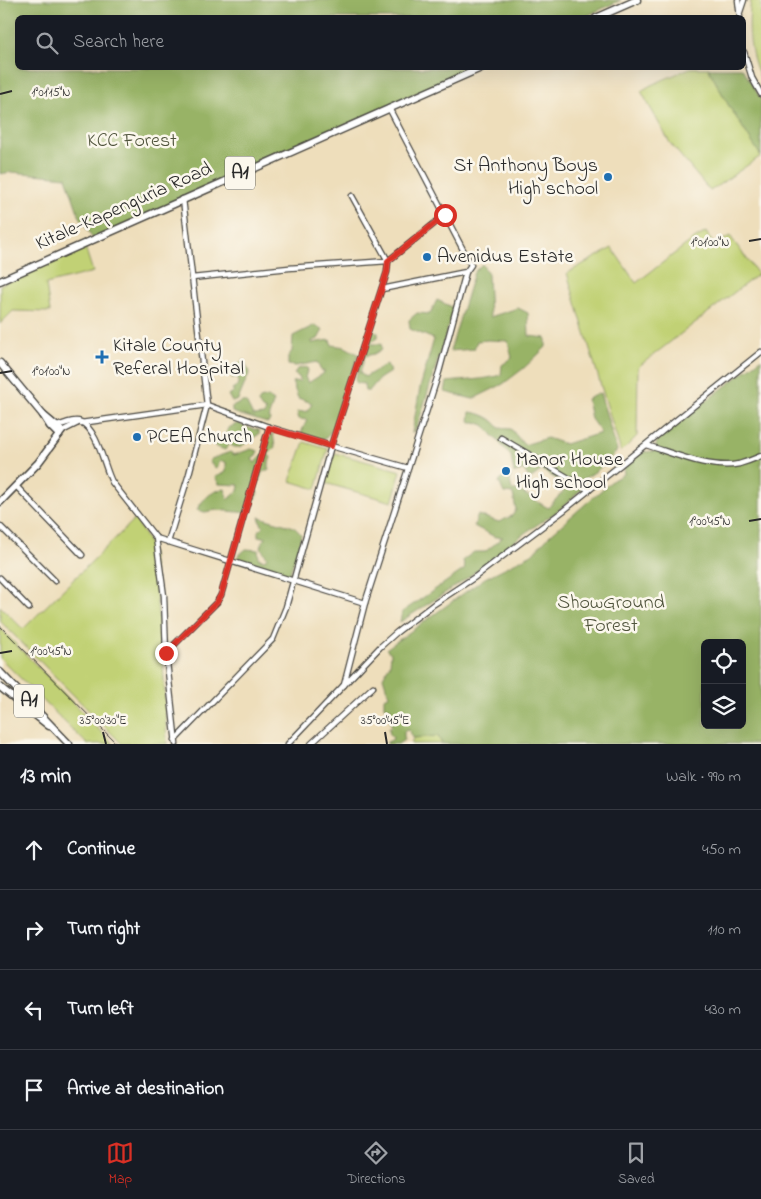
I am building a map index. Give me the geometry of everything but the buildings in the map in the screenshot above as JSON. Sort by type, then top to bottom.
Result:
[{"type":"highway","points":[[603,15],[637,0]]},
{"type":"highway","name":"Kitale-Kapenguria Road","points":[[0,281],[476,70]]},
{"type":"highway","points":[[0,363],[44,415],[49,425],[58,430],[38,463],[1,499]]},
{"type":"highway","name":"A1","points":[[0,672],[69,744]]},
{"type":"highway","name":"A1","points":[[0,688],[56,731]]},
{"type":"street","points":[[738,0],[740,15]]},
{"type":"street","points":[[740,15],[744,0]]},
{"type":"street","points":[[746,58],[752,78],[761,94]]},
{"type":"street","points":[[344,687],[365,603],[438,372],[466,272],[471,265],[389,108]]},
{"type":"street","points":[[175,742],[273,639],[283,615],[331,446],[382,289],[388,261],[352,196]]},
{"type":"street","points":[[168,542],[207,406],[183,199]]},
{"type":"street","points":[[192,278],[289,268],[388,261],[445,215]]},
{"type":"street","points":[[382,289],[466,272]]},
{"type":"street","points":[[288,744],[380,647],[397,632],[474,577],[589,490],[761,352]]},
{"type":"street","points":[[58,430],[70,422],[207,406],[269,428],[408,468]]},
{"type":"street","points":[[80,422],[98,444],[107,473],[112,482],[156,538],[164,596],[166,653],[175,742]]},
{"type":"street","points":[[166,653],[217,602],[224,586],[269,428]]},
{"type":"street","points":[[502,438],[589,490]]},
{"type":"street","points":[[646,444],[706,463],[721,465],[738,464],[761,456]]},
{"type":"street","points":[[16,486],[82,554]]},
{"type":"street","points":[[0,526],[55,581]]},
{"type":"street","points":[[156,538],[365,603]]},
{"type":"street","points":[[0,578],[29,608]]},
{"type":"street","points":[[311,744],[373,687]]},
{"type":"green space","name":"KCC Forest","points":[[0,0],[621,0],[588,15],[15,15],[15,70],[468,70],[93,239],[79,215],[66,177],[11,172],[0,174]]},
{"type":"green space","points":[[751,0],[761,0],[761,79],[754,60],[750,40]]},
{"type":"green space","points":[[685,70],[709,70],[729,106],[761,156],[710,191],[670,143],[641,91]]},
{"type":"green space","points":[[709,70],[743,70],[761,99],[761,156],[729,106]]},
{"type":"green space","points":[[706,232],[714,245],[730,236],[758,274],[638,367],[637,436],[621,452],[567,273],[612,248],[636,283],[691,241]]},
{"type":"green space","points":[[85,247],[93,272],[46,284],[50,312],[13,311],[0,324],[0,285]]},
{"type":"green space","points":[[482,264],[488,274],[490,317],[518,308],[528,313],[529,336],[546,338],[546,347],[524,368],[503,384],[473,399],[445,392],[447,382],[501,375],[502,365],[512,358],[508,341],[477,341],[474,349],[450,351],[474,272]]},
{"type":"green space","points":[[437,300],[454,308],[417,427],[412,433],[420,388],[434,339],[410,329],[409,320],[417,313],[430,314]]},
{"type":"green space","points":[[315,325],[323,330],[318,339],[312,341],[312,343],[330,340],[332,345],[345,347],[358,354],[345,393],[339,398],[342,401],[336,421],[325,439],[311,439],[301,433],[307,420],[299,419],[297,412],[308,411],[312,403],[298,398],[292,382],[301,381],[294,374],[297,369],[305,367],[308,369],[305,377],[308,383],[324,373],[324,371],[321,371],[317,362],[296,366],[288,365],[288,357],[292,351],[293,336]]},
{"type":"green space","points":[[373,330],[378,333],[378,337],[371,344],[381,344],[382,349],[374,354],[365,356],[360,373],[365,377],[387,364],[390,372],[379,379],[369,391],[365,391],[364,384],[357,383],[355,380]]},
{"type":"green space","name":"ShowGround Forest","points":[[761,359],[761,744],[442,744],[438,736],[413,738],[409,730],[404,731],[404,740],[398,744],[387,744],[393,737],[390,736],[389,728],[392,727],[388,713],[391,712],[391,708],[384,707],[384,698],[389,696],[383,677],[390,664],[391,653],[386,649],[485,578],[532,554],[550,535],[613,480],[624,474],[623,466],[643,452],[655,451],[657,441],[664,433]]},
{"type":"green space","points":[[244,360],[250,371],[238,400],[232,402],[228,395],[234,392],[232,389],[237,386],[239,380],[237,377],[232,378],[229,373],[231,369]]},
{"type":"green space","points":[[600,393],[617,451],[591,475],[571,483],[582,489],[558,511],[526,532],[462,582],[400,622],[402,612],[465,569],[463,560],[474,552],[485,552],[503,537],[495,537],[474,526],[478,515],[499,522],[512,516],[516,510],[513,494],[504,493],[499,482],[507,474],[511,476],[512,490],[518,490],[548,508],[570,484],[566,485],[542,470],[530,479],[523,469],[514,474],[511,456],[484,425],[469,422],[470,412],[487,417],[499,428],[511,429],[524,445],[547,438],[565,444],[601,433],[591,419],[587,399]]},
{"type":"green space","points":[[268,397],[274,401],[269,415],[270,421],[267,423],[232,412],[232,407],[246,402],[253,416],[264,415],[266,411],[258,403],[260,399]]},
{"type":"green space","points":[[239,423],[244,427],[259,430],[259,434],[240,447],[233,447],[230,444],[225,450],[214,444],[224,439],[228,428]]},
{"type":"green space","points":[[273,433],[275,447],[268,455],[271,457],[269,469],[262,473],[256,489],[258,493],[248,513],[217,510],[205,512],[197,510],[205,498],[216,491],[225,489],[228,500],[238,491],[239,485],[219,484],[215,477],[226,472],[226,462],[220,461],[217,468],[209,461],[230,452],[234,455],[251,449],[258,451],[252,459],[255,463],[264,453],[268,439]]},
{"type":"green space","points":[[304,442],[328,449],[316,489],[290,481]]},
{"type":"green space","points":[[335,453],[401,471],[392,502],[325,483]]},
{"type":"green space","points":[[259,517],[294,527],[301,534],[289,575],[268,570],[236,558],[246,549],[258,550],[259,559],[265,560],[267,557],[261,548],[263,540],[267,538],[258,536],[258,531],[263,528]]},
{"type":"green space","points":[[135,519],[148,541],[152,555],[163,662],[167,744],[122,744],[0,621],[0,606],[23,629]]},
{"type":"green space","points":[[0,628],[113,744],[87,744],[0,658]]},
{"type":"green space","points":[[438,736],[442,744],[411,744],[413,738]]},
{"type":"railway","points":[[0,626],[117,744]]},
{"type":"place","name":"St Anthony Boys High school","points":[[608,177]]},
{"type":"place","name":"Avenidus Estate","points":[[427,257]]},
{"type":"place","name":"Kitale County Referal Hospital","points":[[102,357]]},
{"type":"place","name":"PCEA church","points":[[137,437]]},
{"type":"place","name":"Manor House High school","points":[[506,471]]},
{"type":"route","points":[[166,653],[217,602],[221,595],[269,428],[331,446],[387,272],[388,261],[445,215]]}]
